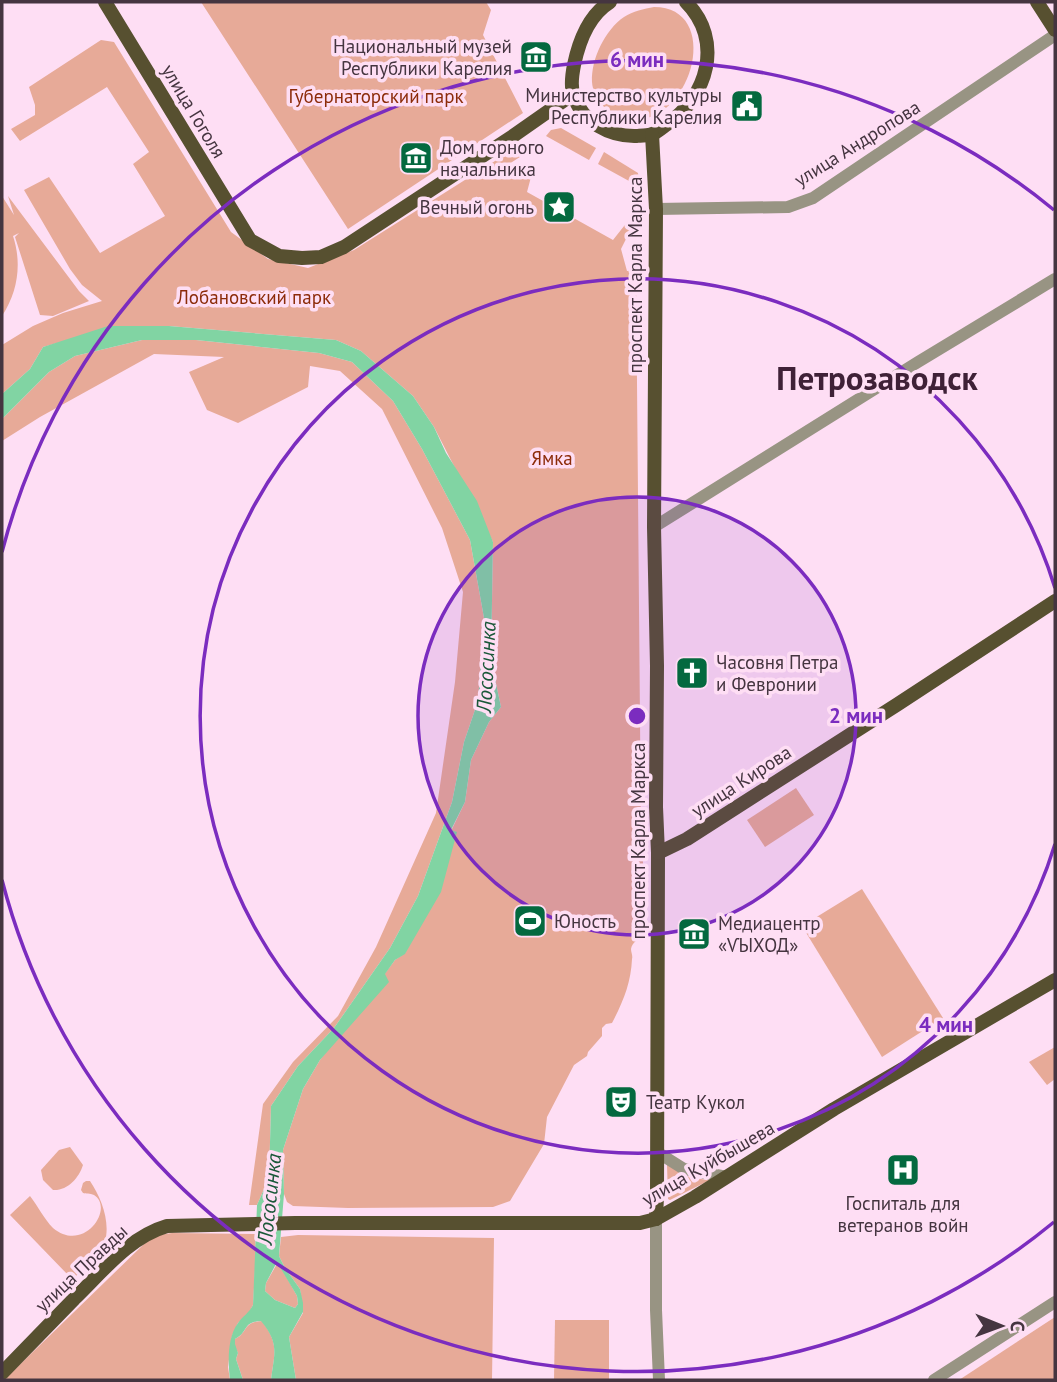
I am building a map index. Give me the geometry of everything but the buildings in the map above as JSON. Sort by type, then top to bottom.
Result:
[{"type":"main road","name":"улица Гоголя","points":[[105,2],[250,240],[279,256],[321,257],[344,247],[573,94]]},
{"type":"main road","points":[[610,2],[595,14],[585,32],[572,78],[573,94],[580,110],[590,121],[604,129],[631,136],[652,134],[674,120],[692,102],[704,79],[706,44],[703,26],[691,5]]},
{"type":"main road","points":[[1037,2],[1055,30]]},
{"type":"main road","name":"проспект Карла Маркса","points":[[652,134],[656,209],[654,527],[656,807],[659,853],[656,1219]]},
{"type":"main road","name":"улица Кирова","points":[[659,853],[687,839],[1055,601]]},
{"type":"main road","name":"улица Куйбышева","points":[[246,1223],[640,1223],[656,1219],[834,1109],[1055,979]]},
{"type":"main road","name":"улица Правды","points":[[2,1373],[99,1275],[141,1237],[167,1226],[246,1223]]},
{"type":"street","name":"улица Андропова","points":[[656,209],[788,207],[813,198],[1055,35]]},
{"type":"street","points":[[654,527],[1055,279]]},
{"type":"street","points":[[657,1152],[684,1169],[727,1177]]},
{"type":"street","name":"проспект Карла Маркса","points":[[656,1219],[659,1380]]},
{"type":"street","points":[[934,1380],[1055,1303]]},
{"type":"green space","name":"Губернаторский парк","points":[[201,2],[486,2],[491,10],[483,35],[523,113],[348,229]]},
{"type":"green space","points":[[654,7],[676,12],[689,26],[693,46],[691,68],[682,89],[668,107],[649,118],[626,119],[603,106],[595,95],[592,82],[594,64],[605,37],[617,23],[631,13]]},
{"type":"green space","points":[[101,40],[114,42],[231,232],[268,259],[308,268],[354,250],[517,147],[523,155],[509,164],[531,177],[527,192],[613,240],[628,221],[633,225],[621,249],[627,271],[636,270],[641,832],[644,878],[642,936],[635,941],[631,949],[628,984],[612,1023],[602,1028],[602,1036],[587,1056],[574,1065],[547,1117],[544,1144],[510,1201],[493,1207],[293,1206],[287,1202],[284,1194],[283,1150],[303,1089],[320,1060],[395,960],[405,953],[456,832],[451,831],[465,802],[471,760],[489,722],[501,707],[491,660],[493,542],[434,427],[413,396],[361,351],[336,340],[169,326],[61,342],[43,347],[30,369],[2,394],[2,345],[33,326],[102,301],[82,285],[70,269],[24,190],[49,177],[100,253],[165,216],[133,164],[149,152],[107,87],[20,141],[11,129],[35,115],[29,87]]},
{"type":"green space","points":[[561,128],[596,148],[589,160],[546,136],[551,130]]},
{"type":"green space","points":[[604,152],[638,173],[640,187],[598,164]]},
{"type":"green space","points":[[2,196],[14,215],[8,196],[89,301],[53,316],[40,315],[15,237],[19,233],[13,236],[18,267],[15,287],[2,316]]},
{"type":"green space","points":[[142,340],[196,340],[319,353],[352,362],[393,401],[422,449],[470,540],[484,618],[478,701],[464,742],[452,802],[418,896],[390,948],[334,1028],[298,1066],[271,1106],[269,1178],[257,1205],[249,1205],[263,1104],[293,1062],[338,1016],[376,947],[436,813],[455,682],[463,592],[442,528],[382,409],[340,371],[310,366],[308,387],[238,423],[207,410],[189,372],[224,357],[154,354],[2,441],[2,419],[49,372],[75,356]]},
{"type":"green space","points":[[796,788],[814,815],[765,847],[747,820]]},
{"type":"green space","points":[[862,889],[943,1018],[882,1057],[802,926]]},
{"type":"green space","points":[[1055,1047],[1055,1079],[1047,1085],[1029,1062]]},
{"type":"green space","points":[[70,1147],[83,1165],[68,1186],[53,1190],[43,1180],[41,1170],[59,1150]]},
{"type":"green space","points":[[667,1164],[691,1178],[710,1180],[670,1200]]},
{"type":"green space","points":[[86,1181],[90,1181],[100,1198],[106,1218],[106,1238],[93,1262],[76,1276],[68,1275],[10,1215],[30,1196],[53,1228],[65,1235],[75,1236],[85,1232],[93,1226],[101,1209],[100,1201],[94,1195],[81,1190]]},
{"type":"green space","points":[[255,1234],[253,1305],[238,1323],[232,1336],[228,1367],[230,1380],[4,1380],[144,1244],[158,1235]]},
{"type":"green space","points":[[281,1237],[494,1238],[492,1380],[296,1380],[289,1337],[303,1313],[300,1289],[279,1256]]},
{"type":"green space","points":[[278,1262],[297,1296],[298,1304],[295,1308],[275,1300],[265,1291],[266,1283]]},
{"type":"green space","points":[[1055,1317],[1055,1380],[959,1380]]},
{"type":"green space","points":[[555,1320],[609,1320],[609,1380],[554,1380]]},
{"type":"green space","points":[[262,1321],[274,1343],[271,1380],[243,1380],[236,1359],[238,1353],[234,1345],[235,1339],[251,1323]]},
{"type":"water","name":"Лососинка","points":[[108,326],[169,326],[336,340],[361,351],[413,396],[477,501],[493,542],[491,660],[501,707],[489,722],[471,760],[465,802],[451,830],[457,832],[441,892],[405,954],[395,960],[385,974],[389,982],[320,1060],[303,1089],[283,1150],[284,1194],[279,1256],[300,1289],[303,1303],[303,1312],[289,1337],[296,1380],[271,1380],[273,1343],[261,1321],[248,1325],[235,1339],[238,1353],[236,1359],[243,1380],[230,1380],[229,1373],[229,1351],[234,1329],[253,1305],[257,1205],[269,1178],[271,1106],[298,1066],[334,1028],[390,948],[418,896],[452,802],[464,742],[478,701],[484,618],[470,540],[422,449],[393,401],[352,362],[319,353],[196,340],[142,340],[75,356],[49,372],[2,419],[2,394],[30,369],[43,347]],"holes":[[[277,1262],[297,1296],[298,1304],[295,1308],[275,1300],[265,1291],[266,1283]]]},
{"type":"place","name":"Национальный музей Республики Карелия","points":[[536,57]]},
{"type":"place","name":"Министерство культуры Республики Карелия","points":[[747,106]]},
{"type":"place","name":"Дом горного начальника","points":[[416,158]]},
{"type":"place","name":"Вечный огонь","points":[[559,207]]},
{"type":"place","name":"Часовня Петра и Февронии","points":[[692,673]]},
{"type":"place","name":"Юность","points":[[530,921]]},
{"type":"place","name":"Медиацентр «ѴЫХОД»","points":[[694,934]]},
{"type":"place","name":"Театр Кукол","points":[[621,1102]]},
{"type":"place","name":"Госпиталь для ветеранов войн","points":[[903,1170]]},
{"type":"district","name":"Петрозаводск","points":[[877,377]]},
{"type":"park label","name":"Лобановский парк","points":[[254,297]]},
{"type":"park label","name":"Ямка","points":[[552,458]]}]
